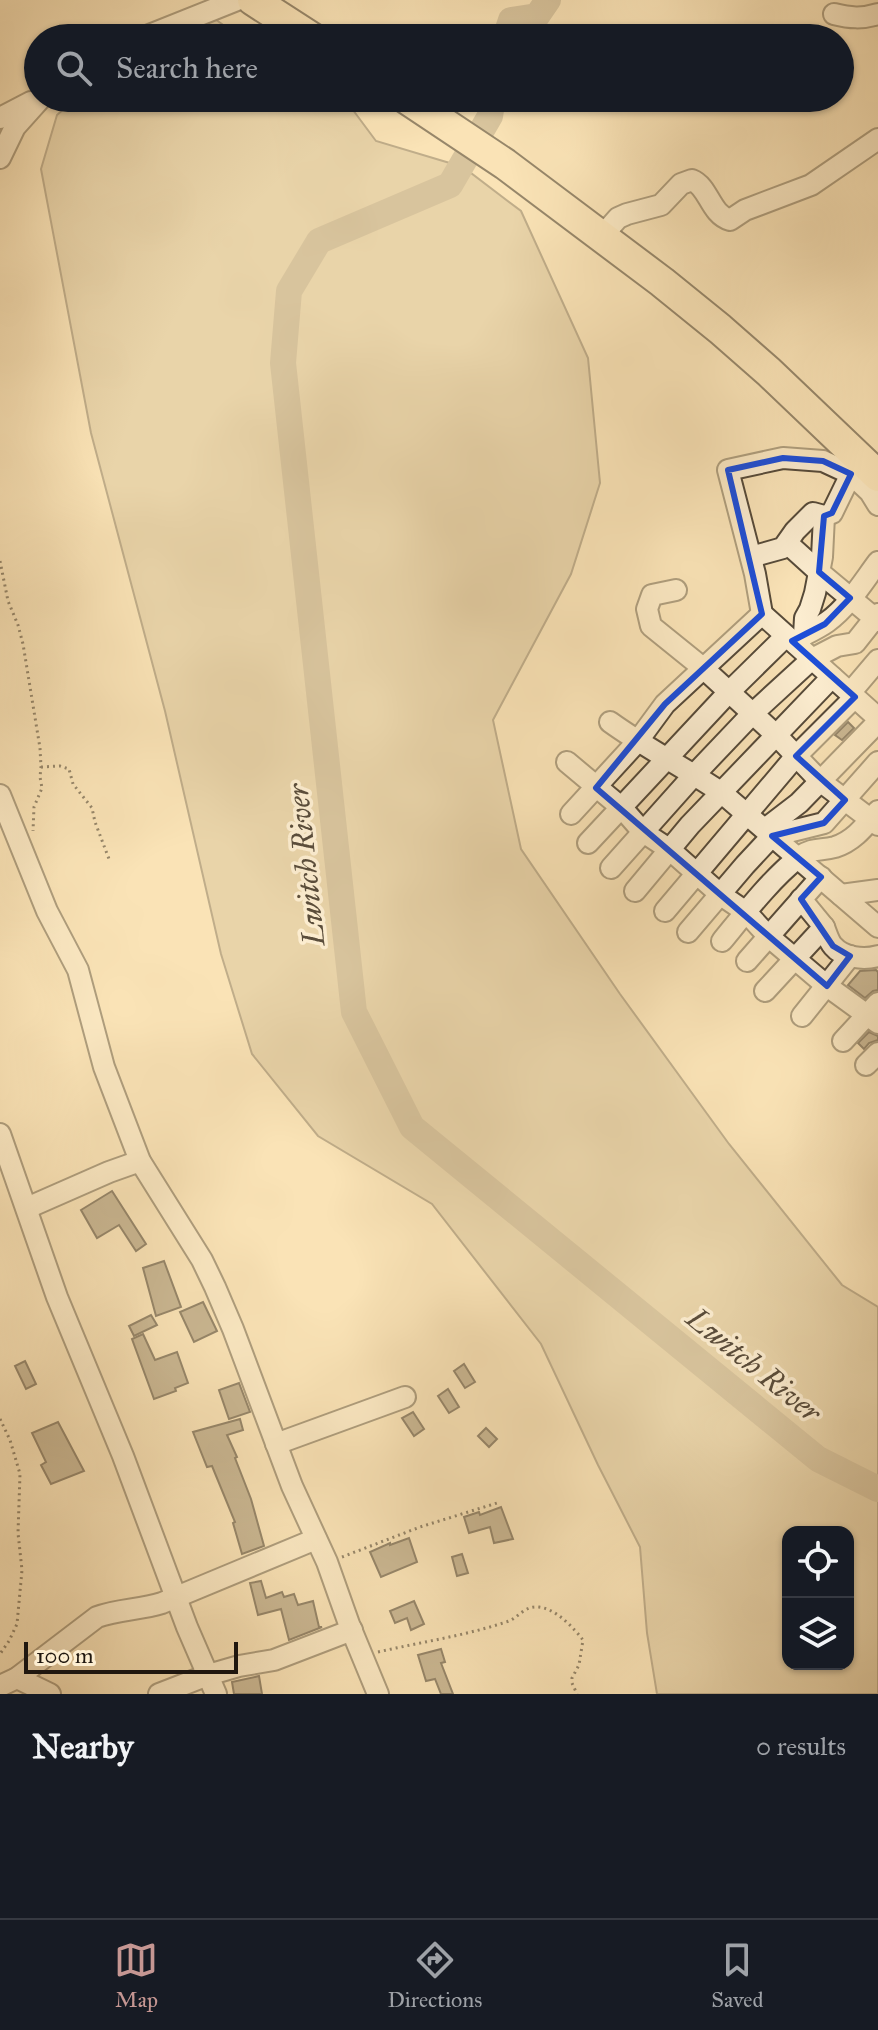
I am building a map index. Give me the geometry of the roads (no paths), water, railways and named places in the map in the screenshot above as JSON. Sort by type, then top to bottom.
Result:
[{"type":"highway","points":[[253,0],[290,24]]},
{"type":"highway","points":[[427,112],[505,164],[720,329],[769,372],[864,471]]},
{"type":"street","points":[[177,24],[237,0]]},
{"type":"street","points":[[834,14],[863,18],[878,14]]},
{"type":"street","points":[[0,118],[24,106]]},
{"type":"street","points":[[0,158],[15,127],[28,112]]},
{"type":"street","points":[[602,236],[618,218],[661,205],[681,184],[692,180],[699,183],[722,217],[730,220],[745,210],[811,185],[878,139]]},
{"type":"street","points":[[688,932],[769,832],[820,781],[877,716],[812,659],[796,638],[762,614],[728,470],[783,458],[823,461],[864,471]]},
{"type":"street","points":[[864,471],[870,492],[878,505]]},
{"type":"street","points":[[751,557],[783,548],[813,513],[824,516],[832,513],[864,471]]},
{"type":"street","points":[[796,638],[815,593],[824,516]]},
{"type":"street","points":[[611,868],[752,714],[812,659],[837,646],[855,643],[877,618],[787,543]]},
{"type":"street","points":[[588,843],[728,693],[796,638],[825,624],[878,562]]},
{"type":"street","points":[[676,590],[652,595],[647,609],[651,626],[703,668],[776,735],[820,781],[876,819],[852,840],[833,848],[811,849],[798,858],[722,941]]},
{"type":"street","points":[[571,814],[637,742],[665,704],[762,614]]},
{"type":"street","points":[[665,911],[796,756],[852,695],[878,660]]},
{"type":"street","points":[[635,891],[669,849],[832,677]]},
{"type":"street","points":[[610,722],[637,742],[722,793],[878,927]]},
{"type":"street","points":[[567,762],[622,808],[643,832],[669,849],[721,895],[746,912],[768,936],[827,986],[874,1013],[843,1041]]},
{"type":"street","points":[[769,832],[824,823],[878,762]]},
{"type":"street","points":[[0,795],[47,911],[78,970],[104,1067],[140,1161],[202,1260],[215,1287],[292,1486],[327,1562],[378,1694]]},
{"type":"street","points":[[747,961],[821,877]]},
{"type":"street","points":[[841,895],[878,890]]},
{"type":"street","points":[[801,899],[824,927],[833,946],[850,956],[869,959],[878,956]]},
{"type":"street","points":[[765,991],[824,927]]},
{"type":"street","points":[[802,1016],[850,956]]},
{"type":"street","points":[[0,1134],[57,1297],[212,1684]]},
{"type":"street","points":[[27,1208],[140,1161]]},
{"type":"street","points":[[276,1444],[405,1397]]},
{"type":"street","points":[[8,1682],[97,1617],[151,1606],[316,1539]]},
{"type":"street","points":[[159,1694],[212,1684],[239,1666],[274,1660],[352,1630]]},
{"type":"street","points":[[8,1682],[50,1694]]},
{"type":"waterway","name":"Lwitch River","points":[[510,24],[511,20],[537,16],[548,0]]},
{"type":"waterway","name":"Lwitch River","points":[[491,112],[450,185],[319,241],[289,291],[283,363],[354,1012],[412,1127],[818,1459],[878,1489]]}]
